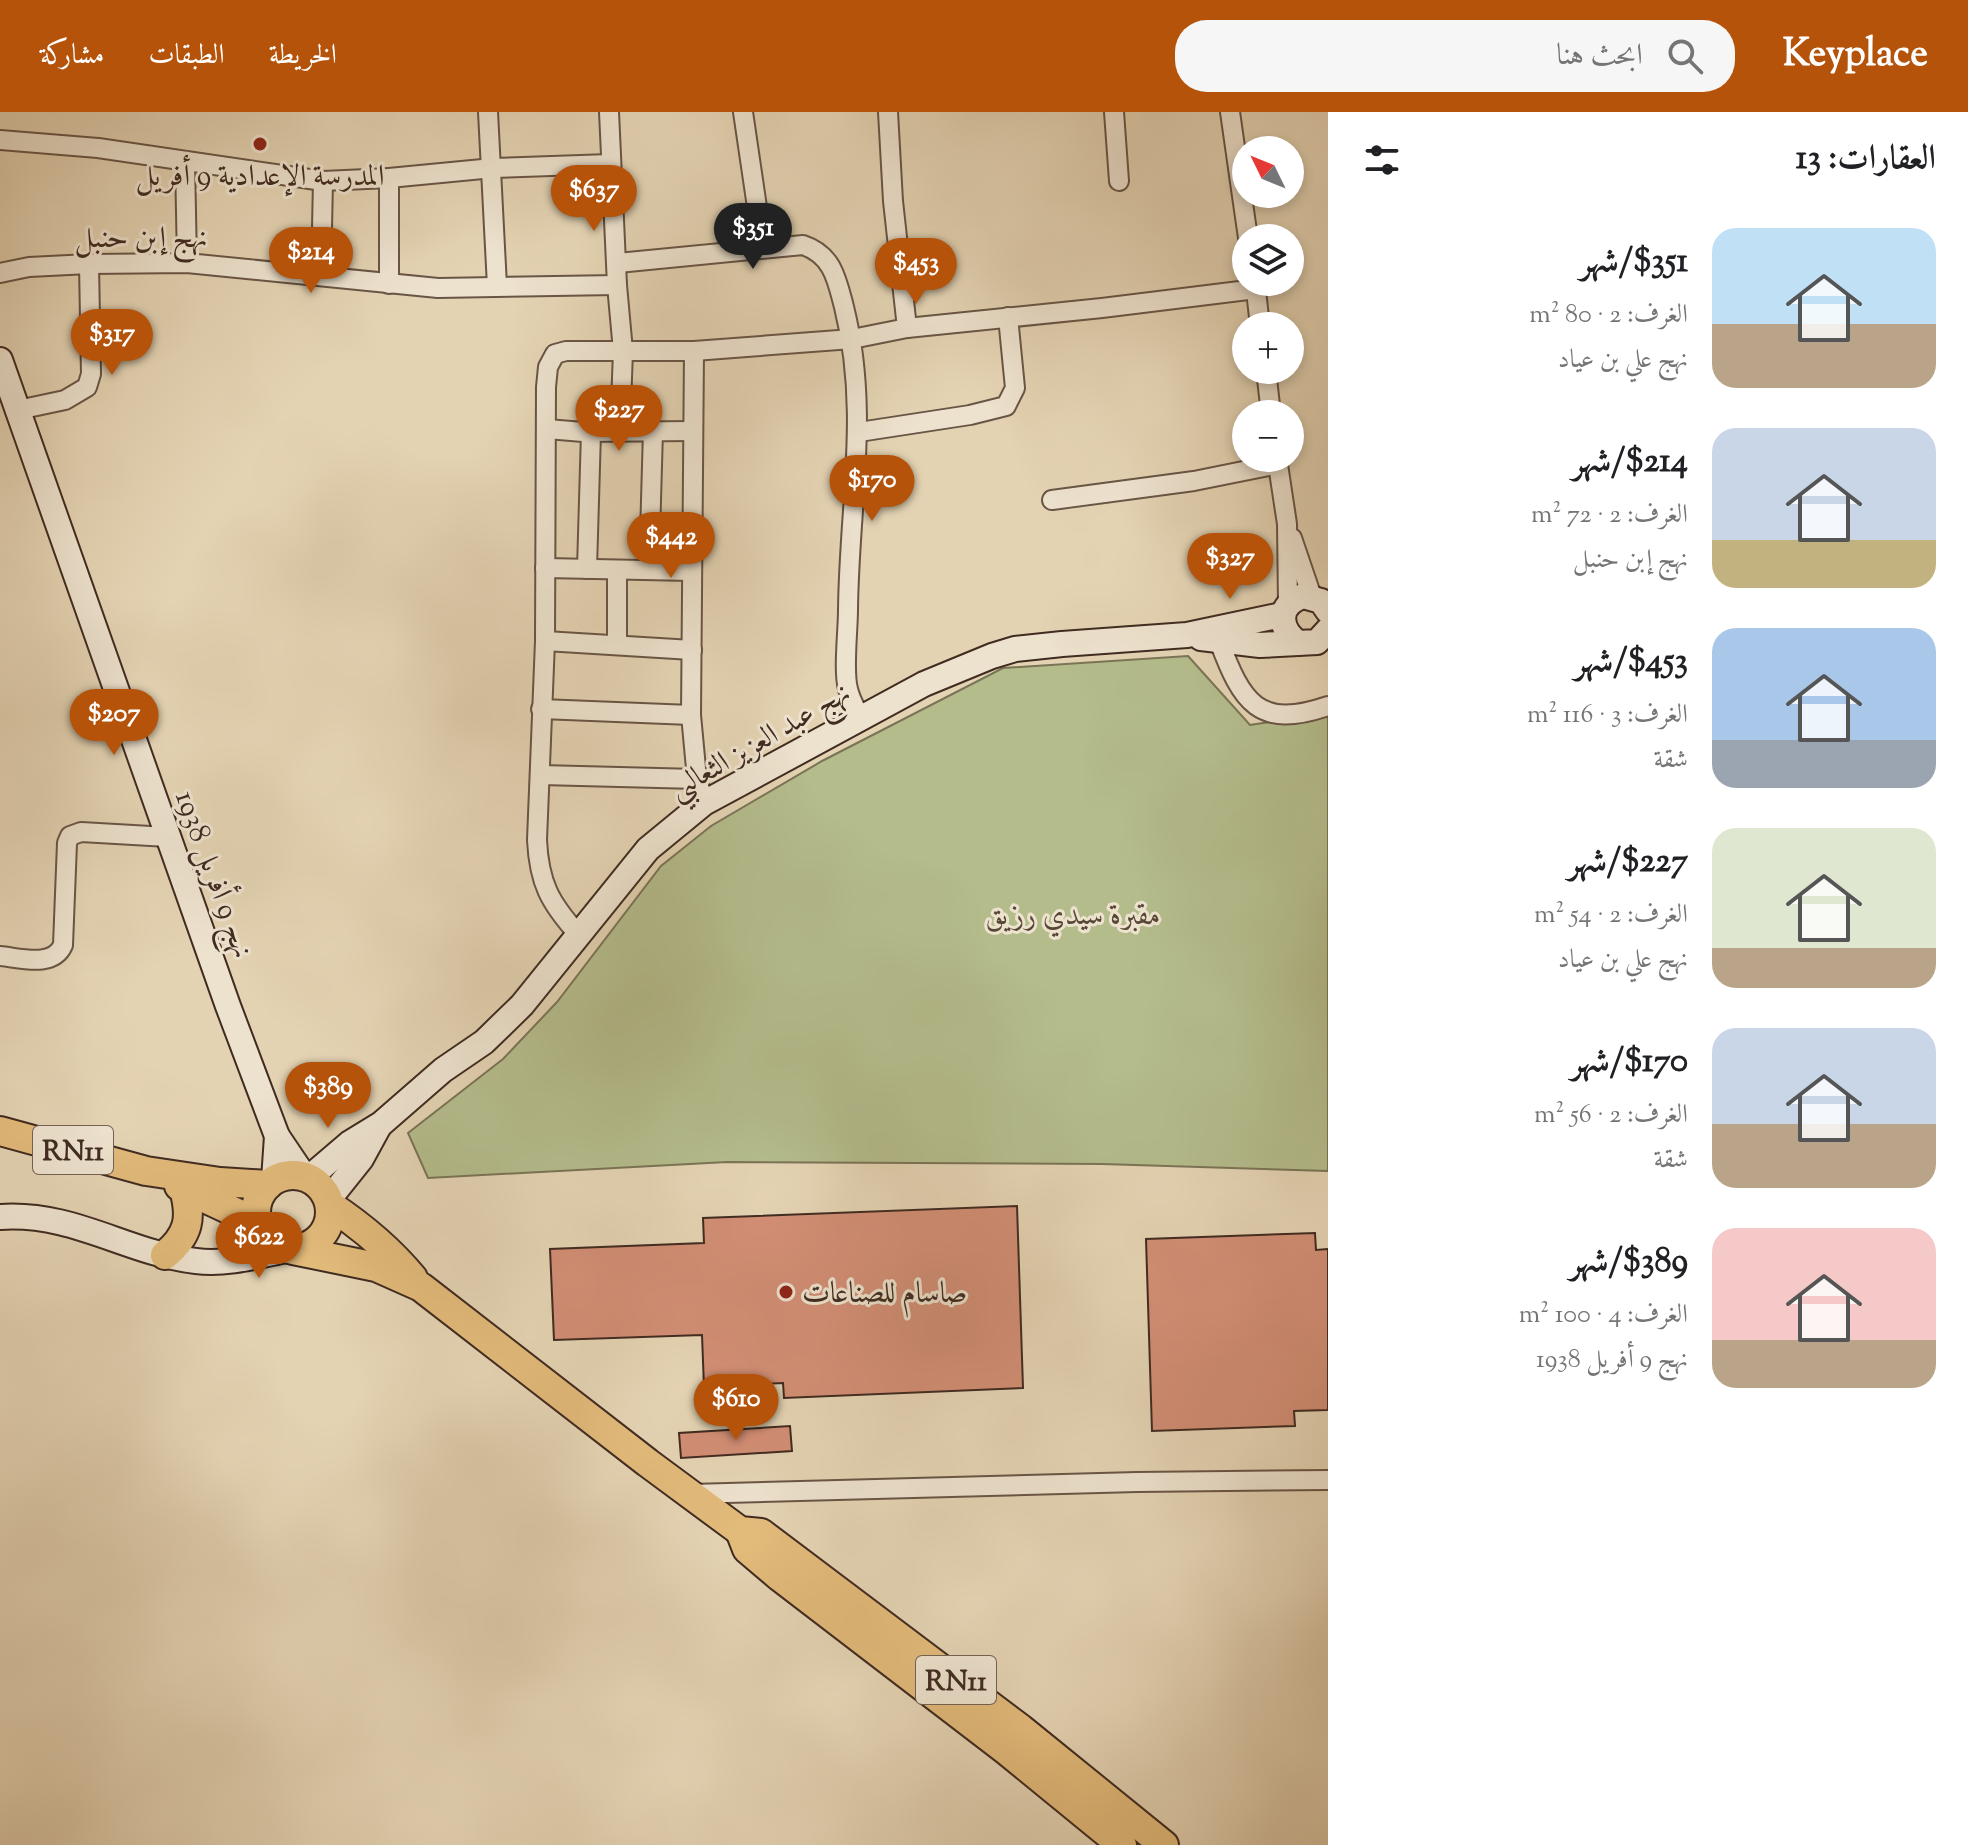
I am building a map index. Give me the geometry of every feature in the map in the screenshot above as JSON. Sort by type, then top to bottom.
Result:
[{"type":"main road","name":"RN11","points":[[0,1131],[146,1171],[220,1182],[271,1182],[294,1175],[306,1177],[322,1188],[330,1202],[391,1253],[421,1287],[740,1531],[761,1533],[1033,1738],[1164,1845]]},
{"type":"main road","name":"RN11","points":[[146,1171],[259,1226],[273,1244],[376,1267],[421,1287]]},
{"type":"main road","points":[[259,1226],[256,1206],[271,1182]]},
{"type":"main road","points":[[165,1255],[182,1239],[189,1224],[189,1207],[184,1189]]},
{"type":"main road","points":[[290,1250],[309,1247],[322,1237],[329,1223],[330,1202]]},
{"type":"main road","name":"RN11","points":[[740,1531],[747,1549],[780,1577],[1007,1751],[1122,1845]]},
{"type":"street","points":[[488,112],[497,286]]},
{"type":"street","points":[[609,112],[623,351],[620,432]]},
{"type":"street","points":[[743,112],[763,248]]},
{"type":"street","points":[[888,112],[893,201],[907,328]]},
{"type":"street","points":[[1114,112],[1119,181]]},
{"type":"street","points":[[1230,112],[1246,224]]},
{"type":"street","points":[[0,140],[98,148],[323,181],[493,168],[610,164]]},
{"type":"street","points":[[185,161],[187,263]]},
{"type":"street","points":[[389,178],[389,284]]},
{"type":"street","points":[[321,275],[323,181]]},
{"type":"street","points":[[618,263],[803,245],[824,257],[831,265],[852,339],[859,432],[849,547],[847,689],[860,717]]},
{"type":"street","name":"نهج إبن حنبل","points":[[0,273],[29,267],[187,263],[438,288],[617,285]]},
{"type":"street","points":[[18,410],[65,400],[87,387],[91,374],[89,264]]},
{"type":"street","points":[[578,934],[553,903],[542,880],[537,840],[545,641],[547,378],[555,354],[566,351],[694,351],[852,339],[907,328],[1232,288]]},
{"type":"street","points":[[859,432],[991,412],[1006,406],[1015,388],[1008,317]]},
{"type":"street","points":[[694,351],[691,715],[697,779],[704,803]]},
{"type":"street","name":"نهج 9 أفريل 1938","points":[[0,360],[277,1136]]},
{"type":"street","points":[[547,429],[693,431]]},
{"type":"street","points":[[649,570],[653,431]]},
{"type":"street","points":[[587,569],[591,432]]},
{"type":"street","points":[[1052,500],[1194,481],[1232,472]]},
{"type":"street","points":[[1279,472],[1287,524],[1285,631],[1298,643]]},
{"type":"street","points":[[1287,524],[1322,603]]},
{"type":"street","points":[[545,568],[692,571]]},
{"type":"street","points":[[617,570],[617,645]]},
{"type":"street","name":"نهج عبد العزيز الثعالبي","points":[[381,1124],[443,1070],[493,1033],[522,1005],[648,849],[704,803],[924,684],[1015,649],[1187,635],[1285,610],[1303,596],[1322,603]]},
{"type":"street","name":"نهج عبد العزيز الثعالبي","points":[[1187,635],[1260,645],[1311,644],[1326,635]]},
{"type":"street","points":[[545,641],[692,650]]},
{"type":"street","points":[[1219,641],[1242,695],[1254,705],[1277,714],[1295,715],[1328,706]]},
{"type":"street","points":[[541,709],[691,715]]},
{"type":"street","points":[[541,775],[697,779]]},
{"type":"street","points":[[0,956],[47,959],[59,953],[63,945],[67,843],[70,836],[81,832],[168,837]]},
{"type":"street","points":[[277,1136],[306,1177],[381,1124]]},
{"type":"street","points":[[330,1202],[361,1159],[381,1124]]},
{"type":"street","points":[[271,1182],[277,1136]]},
{"type":"street","points":[[0,1217],[38,1217],[61,1221],[192,1261],[222,1262],[290,1250]]},
{"type":"street","points":[[222,1262],[251,1243],[259,1226]]},
{"type":"street","points":[[690,1494],[1328,1480]]},
{"type":"green space","name":"مقبرة سيدي رزيق","points":[[1188,656],[1250,725],[1328,713],[1328,1171],[1102,1164],[727,1162],[428,1178],[408,1133],[503,1059],[557,1002],[661,866],[711,826],[822,761],[1003,668]]},
{"type":"building","name":"صاسام للصناعات","points":[[1017,1206],[1023,1388],[784,1398],[783,1383],[704,1387],[702,1335],[554,1340],[550,1249],[704,1243],[703,1218]]},
{"type":"building","points":[[1315,1233],[1316,1250],[1328,1249],[1328,1410],[1294,1411],[1295,1426],[1152,1431],[1146,1239]]},
{"type":"building","points":[[790,1426],[792,1451],[681,1458],[679,1433]]},
{"type":"place","name":"المدرسة الإعدادية 9 أفريل","points":[[260,144]]},
{"type":"place","name":"صاسام للصناعات","points":[[786,1292]]}]
